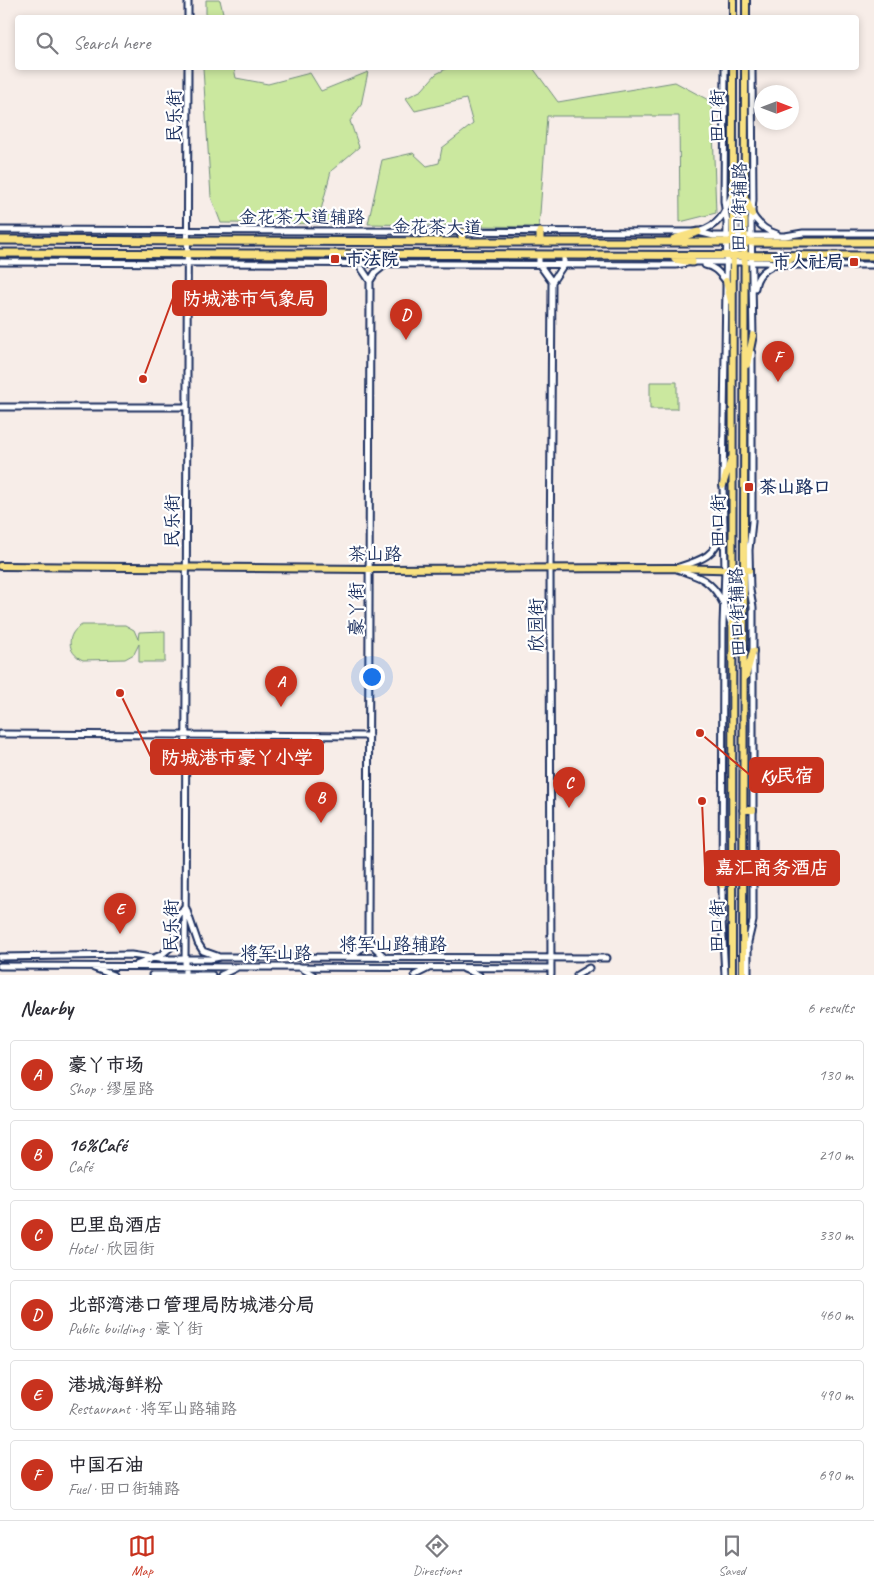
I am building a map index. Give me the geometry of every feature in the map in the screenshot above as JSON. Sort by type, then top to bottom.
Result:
[{"type":"highway","points":[[462,232],[462,242]]},
{"type":"highway","points":[[540,232],[540,242]]},
{"type":"highway","points":[[664,242],[698,232]]},
{"type":"highway","name":"金花茶大道","points":[[0,240],[664,242],[748,239],[874,242]]},
{"type":"highway","name":"金花茶大道","points":[[0,253],[187,259],[358,254],[660,256],[730,259],[798,256],[874,256]]},
{"type":"highway","points":[[660,256],[692,262]]},
{"type":"highway","points":[[776,264],[798,256]]},
{"type":"main road","points":[[733,0],[733,15]]},
{"type":"main road","points":[[746,0],[746,15]]},
{"type":"main road","name":"田口街","points":[[732,975],[732,627],[729,570],[733,453],[734,309],[730,259],[733,70]]},
{"type":"main road","name":"田口街","points":[[743,975],[743,684],[746,570],[744,381],[748,259],[745,193],[749,84],[746,70]]},
{"type":"main road","points":[[724,145],[732,144]]},
{"type":"main road","points":[[745,193],[752,214]]},
{"type":"main road","points":[[726,281],[734,309]]},
{"type":"main road","points":[[744,381],[753,335]]},
{"type":"main road","points":[[723,485],[733,453]]},
{"type":"main road","name":"茶山路","points":[[0,566],[370,569],[674,568],[746,570]]},
{"type":"main road","points":[[743,684],[753,652]]},
{"type":"main road","points":[[743,810],[753,810]]},
{"type":"main road","points":[[722,886],[732,856]]},
{"type":"street","points":[[188,0],[188,15]]},
{"type":"street","name":"民乐街","points":[[185,975],[188,70]]},
{"type":"street","name":"田口街辅路","points":[[726,70],[724,201],[730,239]]},
{"type":"street","name":"田口街辅路","points":[[748,239],[753,200],[749,84],[752,70]]},
{"type":"street","points":[[698,232],[713,227],[725,213],[732,194]]},
{"type":"street","points":[[752,214],[761,226],[769,232],[784,236]]},
{"type":"street","name":"金花茶大道辅路","points":[[0,230],[698,232],[730,239]]},
{"type":"street","points":[[358,231],[358,242]]},
{"type":"street","points":[[748,239],[803,233],[874,233]]},
{"type":"street","points":[[358,254],[358,264],[370,281],[375,273],[386,264]]},
{"type":"street","points":[[386,254],[386,264]]},
{"type":"street","points":[[539,255],[539,264],[552,282],[564,264],[564,255]]},
{"type":"street","points":[[0,262],[187,259],[358,264],[676,265],[730,259]]},
{"type":"street","name":"田口街辅路","points":[[725,975],[722,886],[723,633],[729,570],[723,524],[723,485],[726,281],[730,259]]},
{"type":"street","points":[[748,259],[787,265],[874,265]]},
{"type":"street","name":"田口街辅路","points":[[748,259],[754,293],[751,360],[752,522],[746,570],[753,607],[753,921],[748,942],[748,975]]},
{"type":"street","points":[[692,262],[710,266],[717,270],[726,281]]},
{"type":"street","points":[[754,293],[756,281],[761,272],[776,264]]},
{"type":"street","name":"豪丫街","points":[[368,936],[370,281]]},
{"type":"street","name":"欣园街","points":[[551,975],[550,569],[552,282]]},
{"type":"street","points":[[0,407],[186,407]]},
{"type":"street","points":[[674,568],[702,560],[719,544],[723,524]]},
{"type":"street","points":[[674,568],[704,580],[714,590],[725,604],[732,627]]},
{"type":"street","points":[[0,734],[369,736]]},
{"type":"street","points":[[185,906],[198,943],[203,950],[220,957]]},
{"type":"street","points":[[133,966],[161,955],[171,947],[175,939],[176,920],[185,906]]},
{"type":"street","points":[[350,958],[363,947],[368,936]]},
{"type":"street","points":[[368,936],[375,948],[387,958]]},
{"type":"street","name":"将军山路辅路","points":[[0,957],[131,955],[185,959],[220,957],[607,958]]},
{"type":"street","points":[[251,957],[271,967]]},
{"type":"street","points":[[313,975],[299,967],[316,957]]},
{"type":"street","points":[[412,958],[431,967]]},
{"type":"street","name":"将军山路","points":[[0,966],[551,968]]},
{"type":"street","points":[[88,966],[113,975]]},
{"type":"street","points":[[220,975],[240,967]]},
{"type":"street","points":[[416,975],[431,967]]},
{"type":"street","points":[[462,967],[479,975]]},
{"type":"street","points":[[578,975],[589,968]]},
{"type":"street","points":[[152,975],[212,975]]},
{"type":"green space","points":[[206,0],[220,0],[224,15],[206,15]]},
{"type":"green space","points":[[203,70],[234,70],[236,78],[268,84],[310,73],[321,91],[368,72],[361,105],[350,121],[359,147],[331,171],[321,210],[339,218],[341,224],[221,223],[211,197]]},
{"type":"green space","points":[[444,70],[534,70],[558,102],[675,82],[712,102],[716,213],[680,222],[679,116],[547,116],[539,227],[368,224],[382,160],[413,153],[427,166],[439,163],[442,148],[473,124],[466,99],[415,111],[406,98],[422,90],[436,74]]},
{"type":"green space","points":[[650,382],[677,382],[677,409],[650,409]]},
{"type":"green space","points":[[82,625],[125,625],[134,630],[138,639],[139,632],[165,631],[165,662],[139,662],[139,644],[134,654],[125,659],[83,660],[73,653],[70,643],[73,633]]},
{"type":"place","name":"巿法院","points":[[335,259]]},
{"type":"place","name":"市人社局","points":[[854,262]]},
{"type":"place","name":"北部湾港口管理局防城港分局","points":[[406,340]]},
{"type":"place","name":"防城港市气象局","points":[[143,379]]},
{"type":"place","name":"中国石油","points":[[778,382]]},
{"type":"place","name":"茶山路口","points":[[749,487]]},
{"type":"place","name":"防城港市豪丫小学","points":[[120,693]]},
{"type":"place","name":"豪丫市场","points":[[281,707]]},
{"type":"place","name":"Ky民宿","points":[[700,733]]},
{"type":"place","name":"嘉汇商务酒店","points":[[702,801]]},
{"type":"place","name":"巴里岛酒店","points":[[569,808]]},
{"type":"place","name":"16%Café","points":[[321,823]]},
{"type":"place","name":"港城海鲜粉","points":[[120,934]]}]
